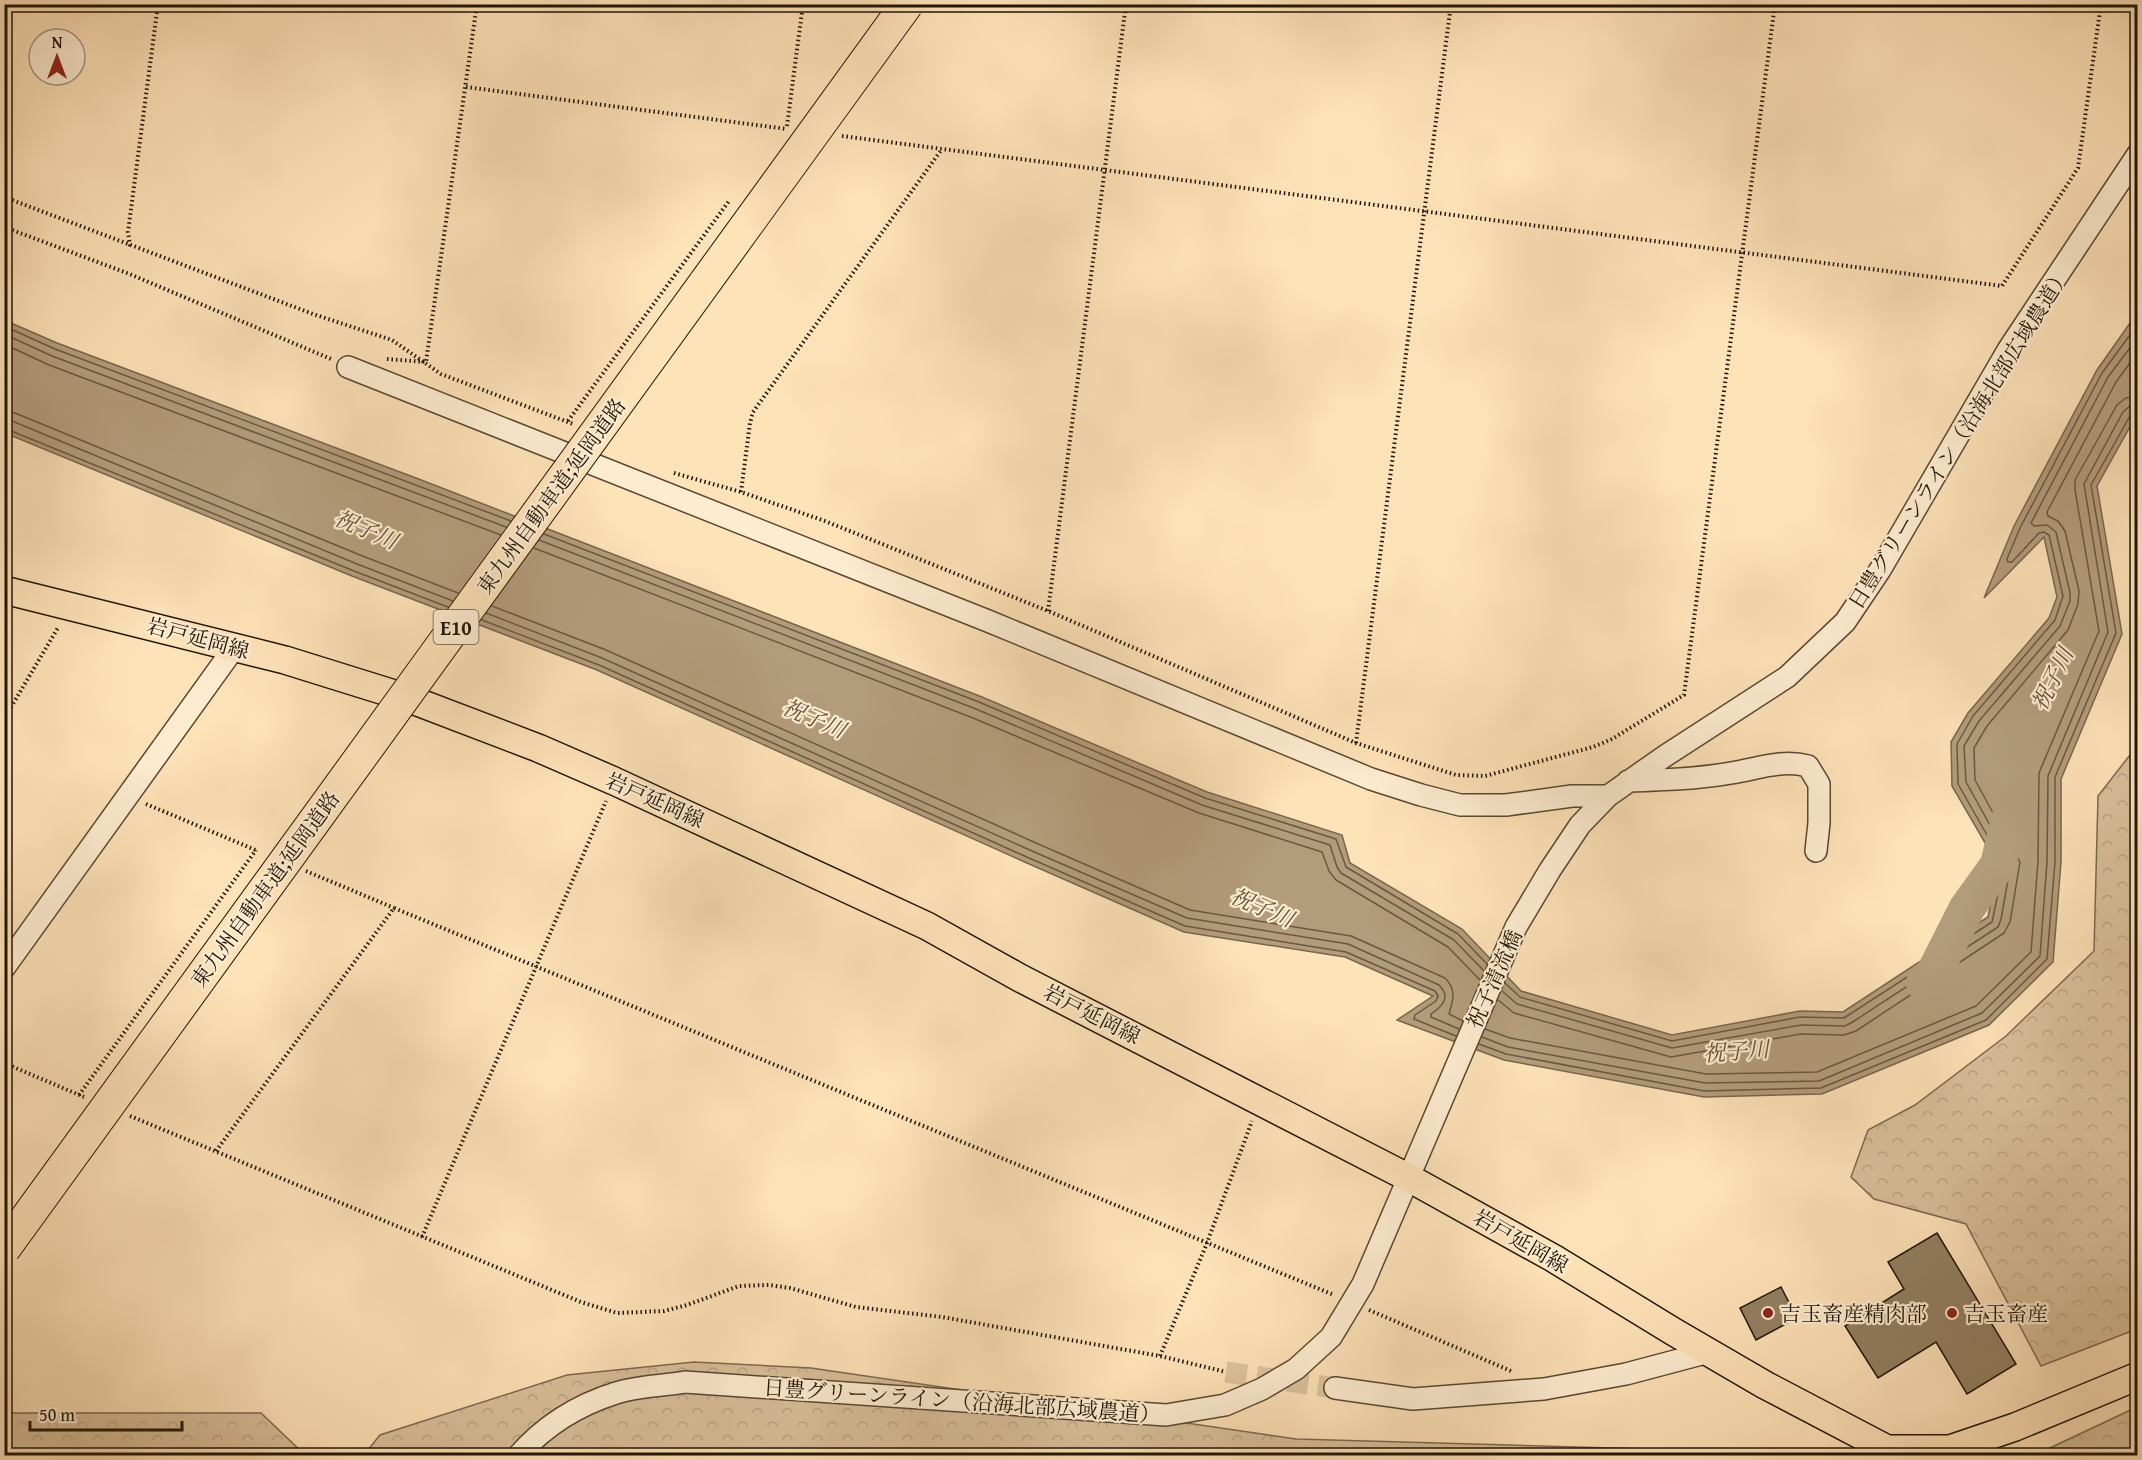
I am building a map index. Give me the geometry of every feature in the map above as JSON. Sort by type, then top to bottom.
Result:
[{"type":"highway","name":"東九州自動車道;延岡道路","points":[[4,1249],[907,4]]},
{"type":"main road","name":"岩戸延岡線","points":[[4,590],[285,660],[407,698],[538,748],[614,781],[927,926],[1020,978],[1409,1178],[1553,1258],[1765,1384],[1887,1449],[1950,1449],[2015,1428],[2138,1376]]},
{"type":"street","name":"日豊グリーンライン（沿海北部広域農道）","points":[[1581,825],[1608,796],[1628,781],[1787,677],[1845,622],[1880,570],[2008,351],[2138,154]]},
{"type":"street","points":[[348,367],[988,621],[1371,779],[1460,805],[1506,805],[1572,796],[1608,796]]},
{"type":"street","points":[[4,968],[234,648]]},
{"type":"street","points":[[1628,781],[1671,780],[1729,774],[1792,762],[1808,766],[1819,784],[1816,851]]},
{"type":"street","name":"祝子清流橋","points":[[1425,1141],[1516,927],[1550,870],[1581,825]]},
{"type":"street","name":"日豊グリーンライン（沿海北部広域農道）","points":[[518,1455],[547,1427],[580,1408],[616,1393],[685,1382],[1166,1415],[1226,1405],[1296,1370],[1331,1336],[1363,1284],[1425,1141]]},
{"type":"street","points":[[1335,1388],[1413,1399],[1535,1390],[1626,1374],[1709,1352]]},
{"type":"path","points":[[130,246],[128,232],[158,4]]},
{"type":"path","points":[[426,362],[477,4]]},
{"type":"path","points":[[776,137],[785,129],[803,4]]},
{"type":"path","points":[[1048,610],[1126,4]]},
{"type":"path","points":[[1356,743],[1451,4]]},
{"type":"path","points":[[665,470],[741,492],[825,521],[1048,610],[1356,743],[1456,775],[1485,776],[1593,747],[1612,739],[1684,695],[1775,4]]},
{"type":"path","points":[[1104,170],[2002,286],[2078,168],[2101,4]]},
{"type":"path","points":[[741,492],[753,412],[942,149]]},
{"type":"path","points":[[568,421],[735,194]]},
{"type":"path","points":[[4,197],[313,314],[392,340],[441,374],[578,426]]},
{"type":"path","points":[[4,227],[127,273],[316,351],[348,367],[359,362],[390,359],[426,362]]},
{"type":"path","points":[[4,719],[70,607]]},
{"type":"path","points":[[422,1237],[614,781]]},
{"type":"path","points":[[79,1095],[256,850]]},
{"type":"path","points":[[216,1151],[394,908],[1335,1295]]},
{"type":"path","points":[[4,1063],[89,1099]]},
{"type":"path","points":[[1160,1356],[1207,1243],[1259,1100]]},
{"type":"path","points":[[121,1112],[581,1302],[617,1313],[664,1311],[739,1286],[769,1285],[790,1288],[856,1307],[942,1317],[1160,1356],[1226,1372]]},
{"type":"path","points":[[1368,1310],[1516,1374],[1535,1390]]},
{"type":"green space","points":[[2137,746],[2137,1329],[2041,1366],[1966,1224],[1874,1199],[1851,1177],[1868,1130],[1915,1105],[2006,1036],[2094,951],[2098,796]]},
{"type":"green space","points":[[694,1362],[811,1368],[1296,1439],[1681,1450],[1691,1455],[363,1456],[380,1435],[567,1375]]},
{"type":"green space","points":[[2137,1407],[2137,1455],[2035,1455]]},
{"type":"green space","points":[[5,1413],[261,1413],[305,1455],[5,1455]]},
{"type":"water","points":[[2137,313],[2137,414],[2097,486],[2122,634],[2061,779],[2061,862],[2053,962],[1989,1025],[1822,1094],[1704,1097],[1504,1060],[1397,1020],[1433,996],[1345,957],[1184,932],[597,670],[352,576],[5,433],[4,320],[57,343],[416,478],[982,697],[1207,792],[1342,835],[1350,863],[1462,929],[1521,991],[1672,1035],[1800,1011],[1843,1012],[1988,917],[1998,865],[1952,786],[1951,742],[1968,713],[2049,618],[2057,597],[2044,537],[1984,598],[2014,526],[2097,370]]},
{"type":"building","name":"吉玉畜産","points":[[1937,1233],[2016,1364],[1967,1394],[1936,1342],[1878,1378],[1845,1326],[1904,1289],[1888,1262]]},
{"type":"building","name":"吉玉畜産精肉部","points":[[1781,1287],[1797,1318],[1756,1340],[1740,1308]]},
{"type":"waterway","name":"祝子川","points":[[1924,983],[1934,973],[1967,908],[1998,865],[2009,819]]},
{"type":"tunnel","points":[[1226,1372],[1335,1388]]},
{"type":"place","name":"吉玉畜産精肉部","points":[[1768,1313]]},
{"type":"place","name":"吉玉畜産","points":[[1952,1313]]}]
